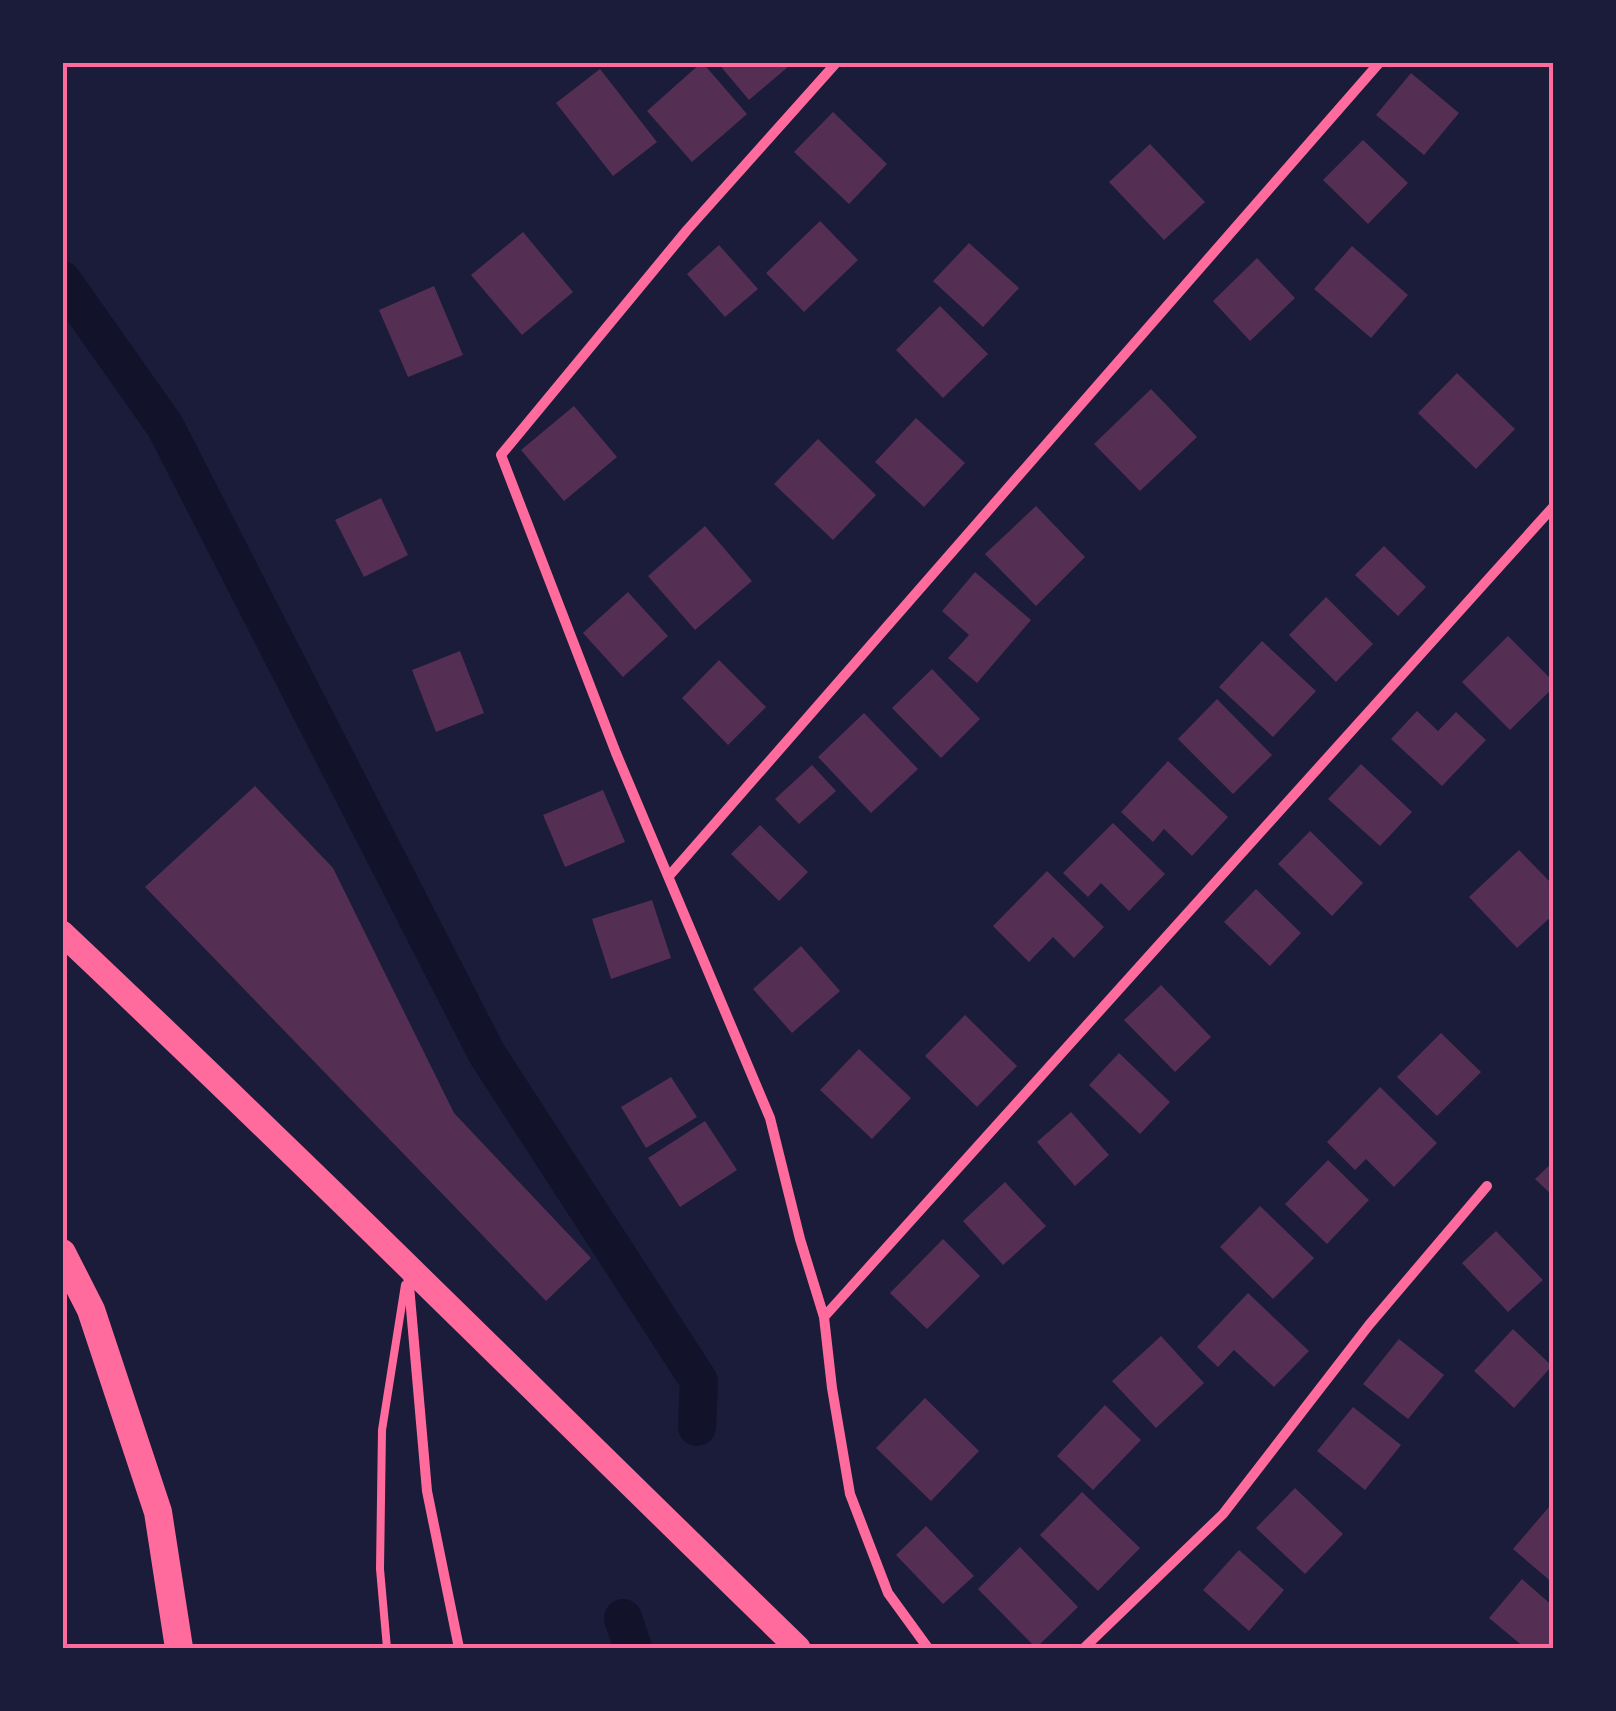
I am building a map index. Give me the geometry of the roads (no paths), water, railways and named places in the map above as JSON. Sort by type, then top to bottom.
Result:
[{"type":"highway","points":[[62,1253],[90,1310],[158,1512],[179,1648]]},
{"type":"main road","points":[[62,933],[265,1124],[408,1269],[798,1648]]},
{"type":"street","points":[[837,62],[687,230],[500,454],[570,639],[770,1118],[824,1317],[850,1494],[888,1593],[928,1648]]},
{"type":"street","points":[[669,876],[1380,62]]},
{"type":"street","points":[[824,1317],[1554,506]]},
{"type":"street","points":[[1084,1648],[1222,1514],[1370,1325],[1487,1186]]},
{"type":"street","points":[[408,1269],[427,1491],[459,1648]]},
{"type":"lane","points":[[387,1648],[380,1569],[382,1430],[408,1269]]},
{"type":"waterway","points":[[62,280],[165,426],[487,1054],[699,1381],[697,1427]]},
{"type":"waterway","points":[[623,1618],[633,1648]]}]
